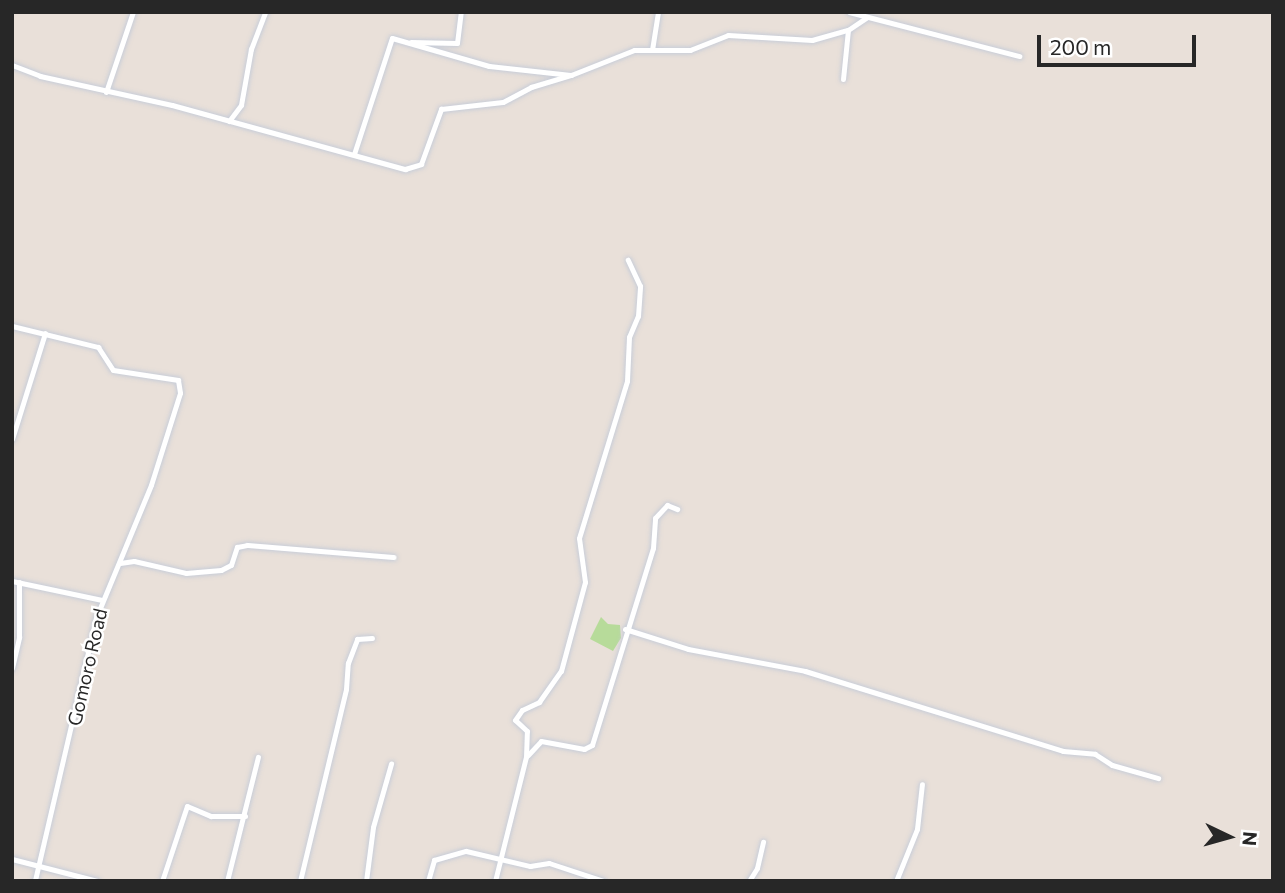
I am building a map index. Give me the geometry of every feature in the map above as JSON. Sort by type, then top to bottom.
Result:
[{"type":"street","points":[[106,92],[133,12]]},
{"type":"street","points":[[229,121],[241,105],[251,49],[265,12]]},
{"type":"street","points":[[354,154],[392,38],[409,42],[457,43],[461,12]]},
{"type":"street","points":[[652,50],[658,12]]},
{"type":"street","points":[[849,12],[1019,56]]},
{"type":"street","points":[[12,65],[106,92],[414,169],[421,164],[441,109],[503,102],[531,87],[571,75],[606,58],[652,50],[691,50],[728,35],[798,41],[848,30],[868,15]]},
{"type":"street","points":[[843,79],[848,30]]},
{"type":"street","points":[[409,42],[433,54],[489,66],[571,75]]},
{"type":"street","points":[[495,881],[526,757],[527,731],[515,720],[522,710],[539,702],[561,671],[585,582],[579,538],[627,381],[629,337],[637,322],[640,286],[628,260]]},
{"type":"street","points":[[12,326],[45,333],[12,439]]},
{"type":"street","name":"Gomoro Road","points":[[35,881],[102,600],[120,563],[180,393],[178,380],[114,370],[98,347],[45,333]]},
{"type":"street","points":[[526,757],[541,741],[584,749],[592,745],[601,726],[608,685],[653,548],[655,518],[667,505],[677,509]]},
{"type":"street","points":[[120,563],[135,561],[186,573],[221,570],[231,565],[237,547],[247,545],[394,557]]},
{"type":"street","points":[[12,668],[19,637],[16,581],[102,600]]},
{"type":"street","points":[[625,629],[688,649],[804,671],[1063,751],[1095,754],[1112,765],[1158,778]]},
{"type":"street","points":[[300,881],[346,689],[348,663],[356,639],[372,638]]},
{"type":"street","points":[[227,881],[258,757]]},
{"type":"street","points":[[366,881],[373,827],[391,764]]},
{"type":"street","points":[[896,881],[917,829],[922,784]]},
{"type":"street","points":[[162,881],[187,806],[211,816],[244,816]]},
{"type":"street","points":[[749,881],[757,869],[762,842]]},
{"type":"street","points":[[428,881],[434,860],[457,851],[530,866],[549,863],[603,881]]},
{"type":"street","points":[[12,859],[97,881]]},
{"type":"green space","points":[[601,617],[608,624],[620,625],[621,638],[613,651],[590,639]]}]
